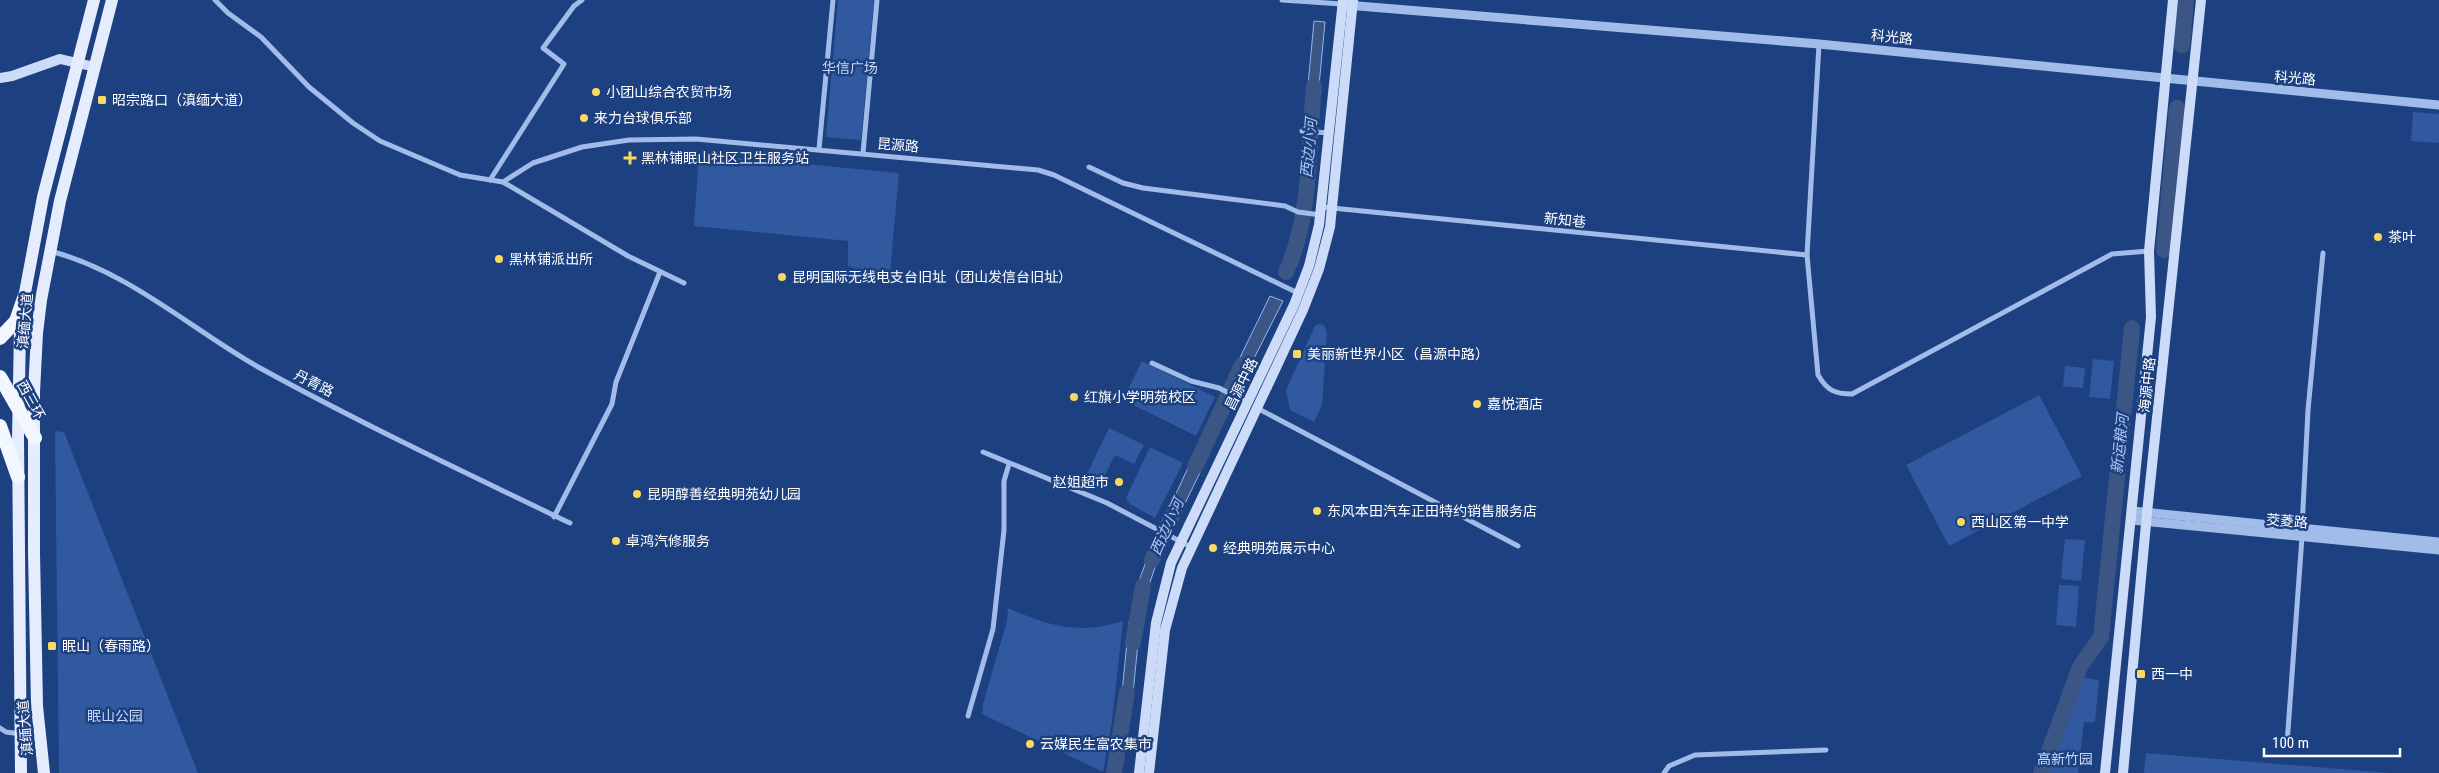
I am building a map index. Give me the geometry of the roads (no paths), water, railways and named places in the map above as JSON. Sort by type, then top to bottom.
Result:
[{"type":"highway","points":[[0,338],[16,320],[24,298]]},
{"type":"highway","name":"西三环","points":[[0,377],[35,438]]},
{"type":"highway","points":[[0,426],[18,476]]},
{"type":"main road","name":"滇缅大道","points":[[26,772],[22,735],[18,476],[20,331],[24,298],[43,197],[94,0]]},
{"type":"main road","name":"滇缅大道","points":[[44,773],[38,706],[34,552],[37,333],[49,251],[60,201],[112,0]]},
{"type":"main road","name":"海源中路","points":[[2105,773],[2133,516],[2151,317],[2149,251],[2173,0]]},
{"type":"main road","name":"海源中路","points":[[2123,773],[2147,518],[2201,0]]},
{"type":"main road","name":"昌源中路","points":[[1326,212],[1327,133],[1348,2]]},
{"type":"main road","name":"昌源中路","points":[[1140,773],[1156,623],[1163,589],[1178,540],[1248,403],[1300,294],[1319,270],[1348,2]]},
{"type":"main road","points":[[0,78],[12,76],[54,60],[78,62],[95,67]]},
{"type":"main road","name":"昌源中路","points":[[1149,773],[1165,630],[1174,594],[1248,403]]},
{"type":"street","points":[[215,0],[228,13],[261,38],[308,87],[353,123],[380,140],[460,175],[503,182],[577,226],[660,272],[684,283]]},
{"type":"street","points":[[490,180],[564,64],[543,48],[574,6],[582,0]]},
{"type":"street","points":[[818,149],[833,0]]},
{"type":"street","points":[[863,154],[877,0]]},
{"type":"street","points":[[1282,0],[1315,3],[1348,2]]},
{"type":"street","name":"科光路","points":[[1348,2],[1819,44],[2439,105]]},
{"type":"street","points":[[1819,44],[1807,255],[1818,375],[1824,386],[1836,394],[1852,394],[2112,254],[2149,251]]},
{"type":"street","points":[[1302,131],[1327,133]]},
{"type":"street","name":"昆源路","points":[[503,182],[533,163],[582,148],[629,140],[696,139],[1038,170],[1054,175],[1300,294]]},
{"type":"street","name":"新知巷","points":[[1089,167],[1131,186],[1286,206],[1298,212],[1326,212],[1807,255]]},
{"type":"street","name":"丹青路","points":[[49,251],[64,254],[117,278],[259,367],[554,517],[552,515],[570,523]]},
{"type":"street","points":[[2287,744],[2302,532],[2308,410],[2323,253]]},
{"type":"street","points":[[554,517],[612,404],[616,382],[660,272]]},
{"type":"street","points":[[1152,364],[1191,382],[1219,388],[1518,546]]},
{"type":"street","points":[[983,452],[1107,503],[1191,547]]},
{"type":"street","points":[[968,716],[993,629],[1004,530],[1004,481],[1009,464]]},
{"type":"street","name":"茭菱路","points":[[2133,516],[2302,532],[2439,542]]},
{"type":"street","name":"茭菱路","points":[[2302,532],[2439,550]]},
{"type":"street","points":[[0,728],[6,732],[22,735]]},
{"type":"street","points":[[1664,773],[1670,766],[1695,755],[1826,750]]},
{"type":"water","points":[[1314,21],[1325,22],[1317,107],[1306,107]]},
{"type":"water","points":[[1305,143],[1315,144],[1309,207],[1300,204]]},
{"type":"water","points":[[1296,218],[1307,220],[1291,274],[1283,270]]},
{"type":"water","points":[[1270,296],[1283,301],[1239,388],[1228,382]]},
{"type":"water","points":[[1221,395],[1234,401],[1214,441],[1202,436]]},
{"type":"water","points":[[1198,446],[1210,452],[1173,528],[1163,522]]},
{"type":"water","points":[[1155,537],[1164,541],[1144,606],[1133,606],[1140,578]]},
{"type":"water","points":[[1129,622],[1140,623],[1131,713],[1120,712]]},
{"type":"water","points":[[1116,728],[1128,729],[1120,773],[1108,773]]},
{"type":"waterway","name":"新运粮河","points":[[2182,45],[2186,0]]},
{"type":"waterway","name":"西边小河","points":[[1286,272],[1294,250],[1305,204],[1314,86]]},
{"type":"waterway","name":"新运粮河","points":[[2164,250],[2177,108]]},
{"type":"waterway","name":"新运粮河","points":[[2041,773],[2080,667],[2101,637],[2132,328]]},
{"type":"waterway","name":"西边小河","points":[[1195,467],[1242,365]]},
{"type":"waterway","name":"西边小河","points":[[1152,560],[1177,505]]},
{"type":"waterway","name":"西边小河","points":[[1133,643],[1143,586]]},
{"type":"waterway","name":"西边小河","points":[[1114,773],[1127,692]]},
{"type":"place","name":"小团山综合农贸市场","points":[[596,92]]},
{"type":"place","name":"昭宗路口（滇缅大道）","points":[[102,100]]},
{"type":"place","name":"来力台球俱乐部","points":[[584,118]]},
{"type":"place","name":"黑林铺眠山社区卫生服务站","points":[[630,158]]},
{"type":"place","name":"茶叶","points":[[2378,237]]},
{"type":"place","name":"黑林铺派出所","points":[[499,259]]},
{"type":"place","name":"昆明国际无线电支台旧址（团山发信台旧址）","points":[[782,277]]},
{"type":"place","name":"美丽新世界小区（昌源中路）","points":[[1297,354]]},
{"type":"place","name":"红旗小学明苑校区","points":[[1074,397]]},
{"type":"place","name":"嘉悦酒店","points":[[1477,404]]},
{"type":"place","name":"赵姐超市","points":[[1119,482]]},
{"type":"place","name":"昆明醇善经典明苑幼儿园","points":[[637,494]]},
{"type":"place","name":"东风本田汽车正田特约销售服务店","points":[[1317,511]]},
{"type":"place","name":"西山区第一中学","points":[[1961,522]]},
{"type":"place","name":"卓鸿汽修服务","points":[[616,541]]},
{"type":"place","name":"经典明苑展示中心","points":[[1213,548]]},
{"type":"place","name":"眠山（春雨路）","points":[[52,646]]},
{"type":"place","name":"西一中","points":[[2141,674]]},
{"type":"place","name":"云媒民生富农集市","points":[[1030,744]]},
{"type":"park label","name":"华信广场","points":[[850,68]]},
{"type":"park label","name":"眠山公园","points":[[115,716]]},
{"type":"park label","name":"高新竹园","points":[[2065,759]]}]
